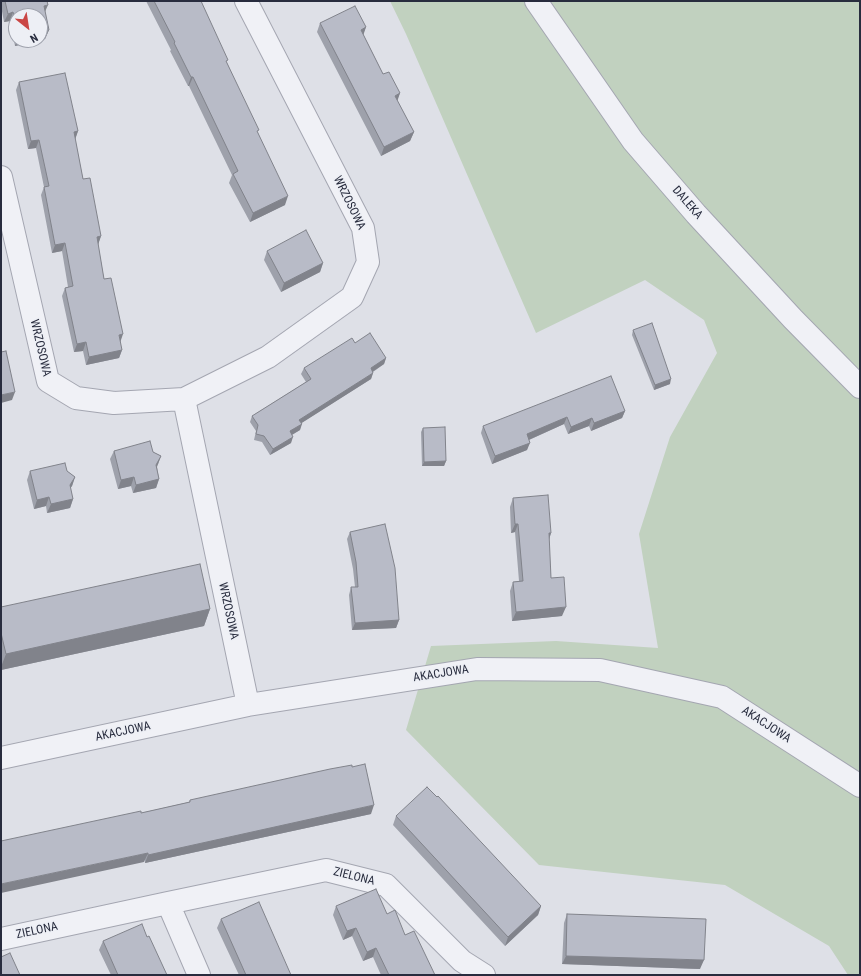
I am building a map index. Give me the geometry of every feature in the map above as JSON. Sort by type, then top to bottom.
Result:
[{"type":"street","name":"WRZOSOWA","points":[[1,177],[48,381],[76,398],[114,403],[184,399],[268,357],[352,297],[368,262],[363,228],[246,1]]},
{"type":"street","name":"DALEKA","points":[[536,1],[633,141],[696,214],[793,319],[860,387]]},
{"type":"street","name":"WRZOSOWA","points":[[184,399],[248,705]]},
{"type":"street","name":"AKACJOWA","points":[[1,758],[248,705],[477,669],[600,670],[722,697],[860,786]]},
{"type":"street","name":"ZIELONA","points":[[1,939],[326,870],[386,885],[462,961],[484,975]]},
{"type":"street","points":[[168,903],[199,975]]},
{"type":"green space","points":[[390,1],[860,1],[860,975],[848,975],[829,946],[725,885],[539,865],[406,730],[431,646],[556,641],[658,648],[639,534],[670,437],[717,353],[704,320],[645,280],[536,333],[406,34]]},
{"type":"building","points":[[5,1],[47,1],[48,5],[44,6],[44,8],[8,8],[8,14]]},
{"type":"building","points":[[154,1],[201,1],[228,60],[226,61],[259,130],[257,131],[288,196],[253,213],[233,174],[238,171],[193,77],[191,77]]},
{"type":"building","points":[[355,6],[366,27],[361,30],[383,74],[389,72],[400,93],[395,96],[414,132],[384,147],[320,23]]},
{"type":"building","points":[[65,73],[78,131],[74,132],[83,179],[90,178],[101,236],[97,237],[104,279],[111,278],[123,334],[119,335],[122,350],[89,357],[86,342],[77,344],[65,288],[73,286],[65,243],[55,245],[44,187],[49,186],[39,140],[31,141],[19,82]]},
{"type":"building","points":[[306,230],[323,263],[284,283],[267,251]]},
{"type":"building","points":[[652,323],[671,379],[655,385],[633,330]]},
{"type":"building","points":[[370,333],[386,358],[371,368],[373,373],[299,420],[302,424],[290,431],[293,437],[273,449],[264,436],[256,434],[258,425],[252,416],[311,379],[304,368],[352,338],[355,343]]},
{"type":"building","points":[[6,351],[15,392],[1,395],[1,352]]},
{"type":"building","points":[[611,376],[625,411],[594,423],[592,418],[571,427],[567,417],[527,434],[530,443],[495,456],[483,426]]},
{"type":"building","points":[[445,427],[446,461],[424,462],[423,428]]},
{"type":"building","points":[[150,441],[153,452],[161,456],[156,465],[159,479],[136,485],[134,477],[121,480],[114,451]]},
{"type":"building","points":[[65,463],[67,471],[75,477],[70,485],[73,499],[51,504],[49,497],[37,500],[30,471]]},
{"type":"building","points":[[548,495],[551,533],[549,533],[551,578],[564,577],[566,607],[516,612],[513,582],[523,581],[518,524],[515,524],[513,498]]},
{"type":"building","points":[[385,524],[395,568],[399,620],[355,623],[351,587],[358,587],[356,562],[350,532]]},
{"type":"building","points":[[200,564],[210,609],[6,654],[1,633],[1,607]]},
{"type":"building","points":[[365,764],[374,805],[148,855],[148,853],[1,884],[1,841],[141,811],[141,813],[190,802],[190,800],[330,769]]},
{"type":"building","points":[[427,787],[437,797],[438,796],[541,906],[508,937],[396,816]]},
{"type":"building","points":[[376,889],[387,914],[395,910],[405,935],[414,931],[435,975],[389,975],[376,948],[367,952],[356,928],[347,931],[336,906]]},
{"type":"building","points":[[259,902],[291,975],[246,975],[221,919]]},
{"type":"building","points":[[567,914],[706,919],[704,960],[566,956]]},
{"type":"building","points":[[142,924],[147,937],[149,936],[167,975],[118,975],[103,941]]},
{"type":"building","points":[[10,953],[20,975],[1,975],[1,957]]}]
